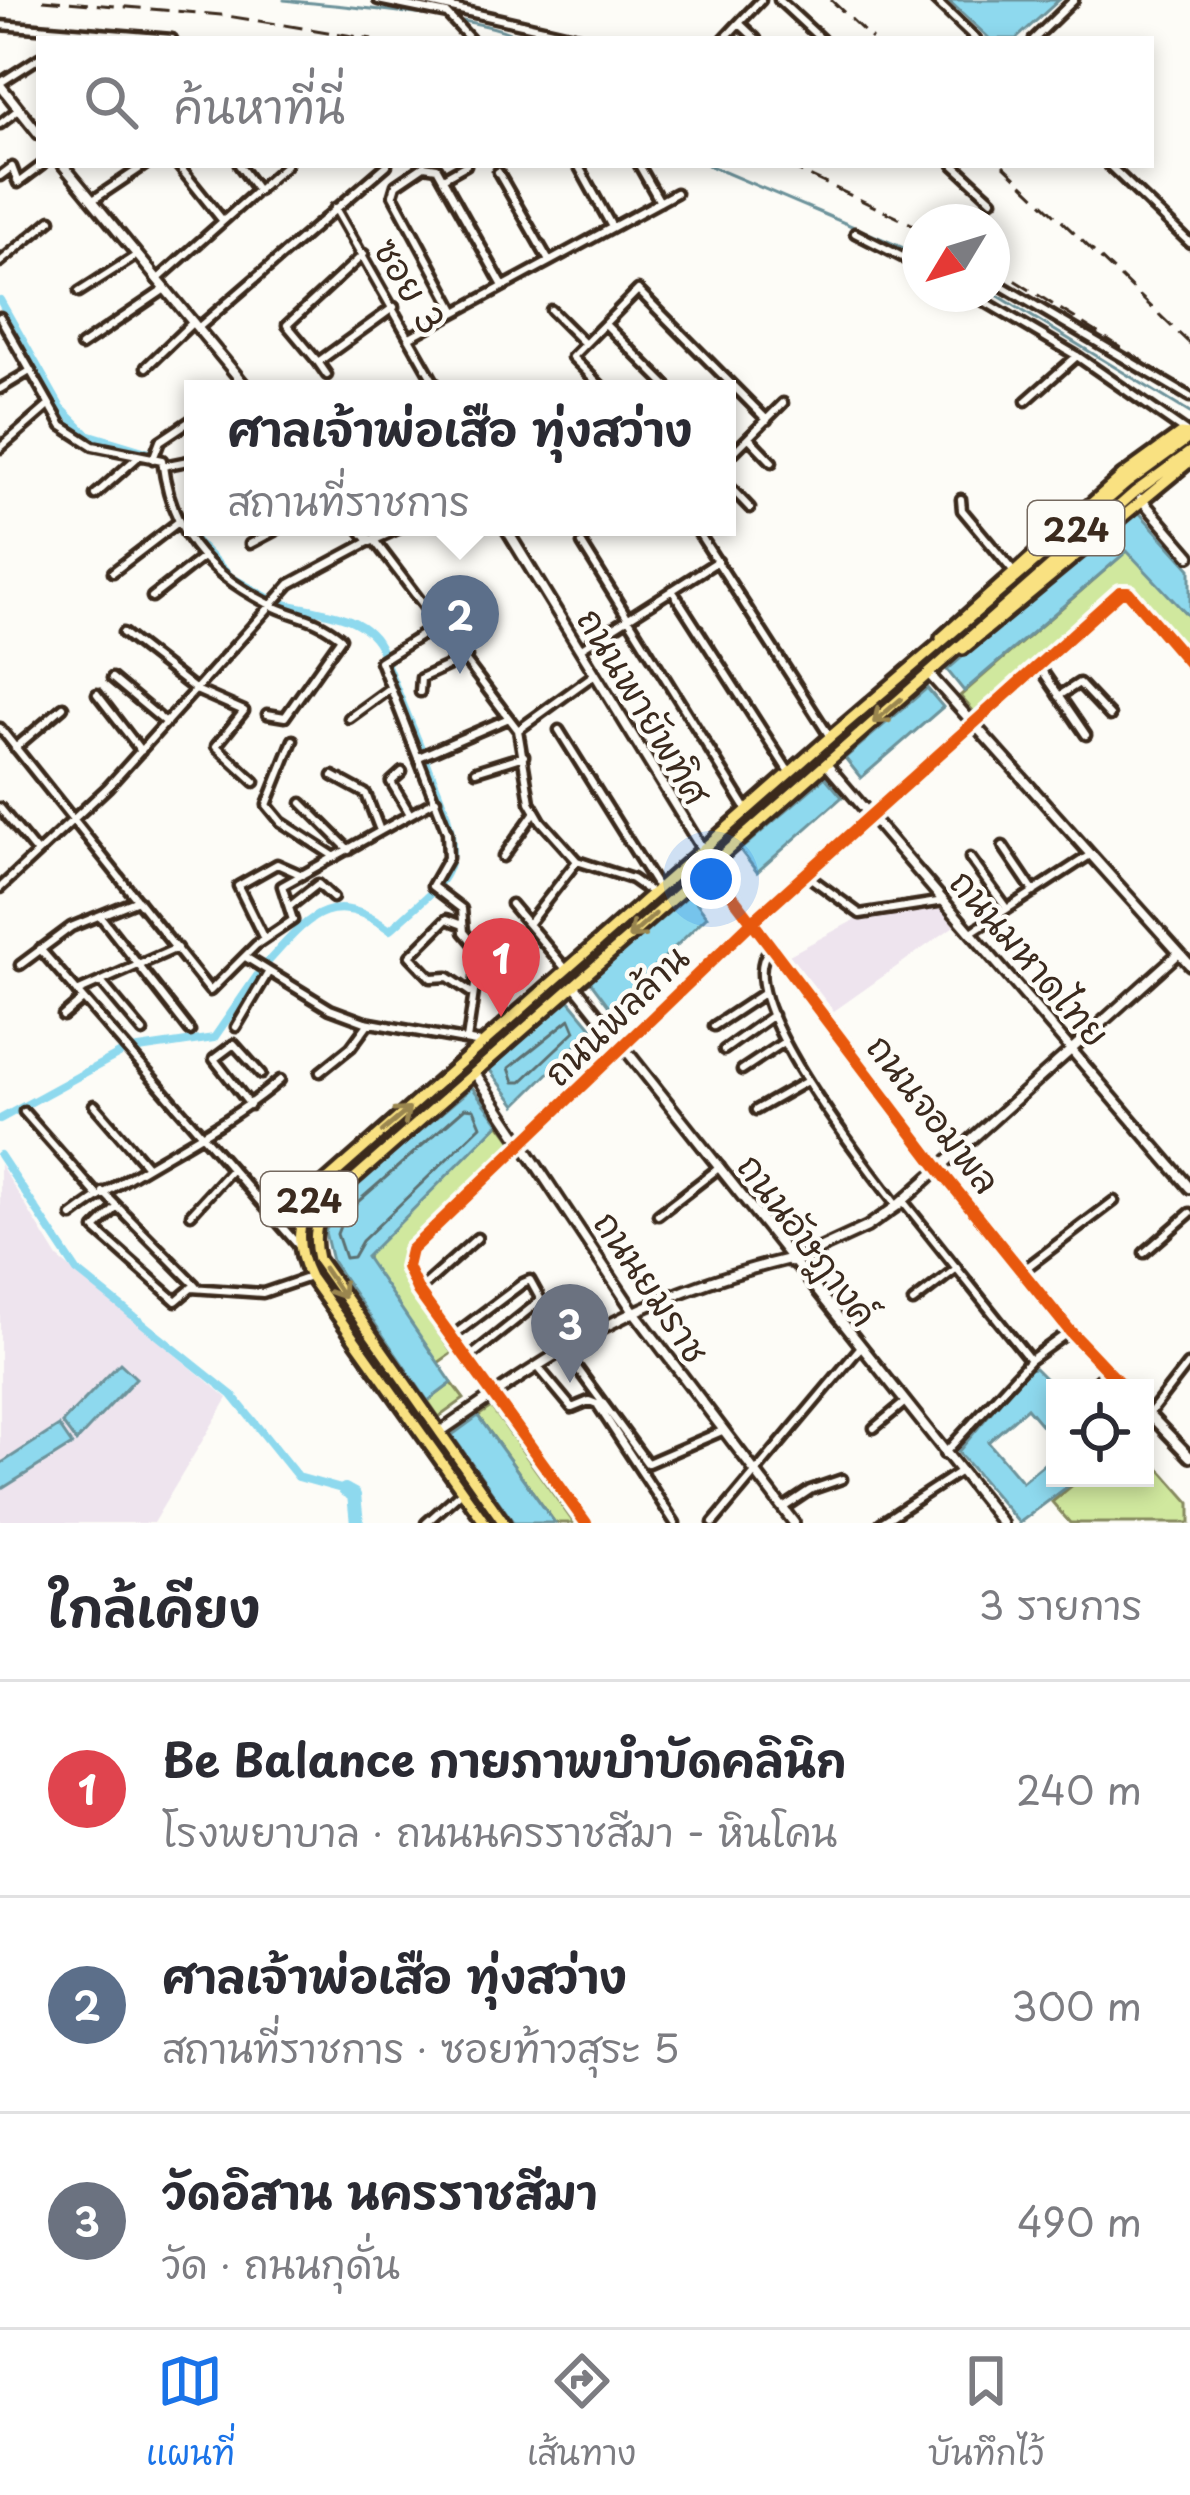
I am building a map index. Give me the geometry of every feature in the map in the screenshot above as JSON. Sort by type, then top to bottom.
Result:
[{"type":"main road","points":[[926,656],[959,616],[1122,476],[1190,435]]},
{"type":"main road","name":"224","points":[[484,1523],[310,1277],[298,1246],[300,1221],[314,1192],[830,737],[926,656],[969,628],[1126,482],[1190,435]]},
{"type":"main road","points":[[933,671],[969,628],[1190,452]]},
{"type":"main road","points":[[504,1523],[318,1259],[314,1231],[330,1200],[933,671],[979,638],[1140,498],[1190,462]]},
{"type":"main road","points":[[702,849],[709,865]]},
{"type":"main road","points":[[566,972],[574,986]]},
{"type":"main road","points":[[465,1061],[475,1073]]},
{"type":"main road","points":[[427,1442],[440,1432]]},
{"type":"street","points":[[378,0],[447,14],[467,36]]},
{"type":"street","points":[[417,0],[574,36]]},
{"type":"street","points":[[727,36],[761,0]]},
{"type":"street","points":[[779,0],[817,36]]},
{"type":"street","points":[[935,0],[973,36]]},
{"type":"street","points":[[1037,36],[1074,0]]},
{"type":"street","points":[[739,23],[753,36]]},
{"type":"street","points":[[0,25],[135,36]]},
{"type":"street","points":[[36,60],[0,84],[36,130]]},
{"type":"street","points":[[0,124],[19,109]]},
{"type":"street","points":[[0,176],[12,167],[18,183],[38,168]]},
{"type":"street","points":[[65,168],[241,380]]},
{"type":"street","points":[[92,201],[141,168]]},
{"type":"street","points":[[180,168],[223,221]]},
{"type":"street","points":[[240,168],[258,191]]},
{"type":"street","points":[[158,280],[283,168]]},
{"type":"street","points":[[371,168],[375,175]]},
{"type":"street","points":[[146,367],[383,168]]},
{"type":"street","points":[[421,168],[396,185],[393,194],[456,312]]},
{"type":"street","points":[[436,168],[503,286]]},
{"type":"street","points":[[442,179],[461,168]]},
{"type":"street","points":[[580,168],[612,227]]},
{"type":"street","points":[[641,168],[660,202]]},
{"type":"street","points":[[957,168],[992,200]]},
{"type":"street","points":[[1111,168],[1190,243]]},
{"type":"street","points":[[498,172],[548,261]]},
{"type":"street","points":[[410,337],[676,193]]},
{"type":"street","name":"ซอย 3","points":[[335,208],[433,380]]},
{"type":"street","points":[[0,262],[51,220]]},
{"type":"street","points":[[855,233],[902,257]]},
{"type":"street","points":[[327,375],[287,325],[364,254]]},
{"type":"street","points":[[79,292],[137,255]]},
{"type":"street","points":[[82,346],[165,289]]},
{"type":"street","points":[[595,380],[572,357],[638,290],[727,380]]},
{"type":"street","points":[[1010,291],[1190,397]]},
{"type":"street","points":[[608,304],[616,313]]},
{"type":"street","points":[[317,362],[394,307]]},
{"type":"street","points":[[551,310],[585,344]]},
{"type":"street","points":[[1002,312],[1077,356],[1190,435]]},
{"type":"street","points":[[1,320],[47,407],[81,442],[160,462],[184,461]]},
{"type":"street","points":[[604,324],[661,380]]},
{"type":"street","points":[[1026,400],[1077,356]]},
{"type":"street","points":[[0,388],[30,371]]},
{"type":"street","points":[[736,390],[766,420]]},
{"type":"street","points":[[736,447],[783,404]]},
{"type":"street","points":[[0,433],[3,445],[47,407]]},
{"type":"street","points":[[184,424],[160,441],[166,497],[184,532]]},
{"type":"street","points":[[748,438],[772,461]]},
{"type":"street","points":[[95,495],[139,456]]},
{"type":"street","points":[[736,493],[750,508]]},
{"type":"street","points":[[1140,498],[1190,556]]},
{"type":"street","points":[[961,499],[962,510],[1012,570]]},
{"type":"street","points":[[113,572],[177,523]]},
{"type":"street","points":[[187,536],[203,557],[271,605],[324,621],[340,638],[285,717],[267,714]]},
{"type":"street","points":[[250,544],[265,536]]},
{"type":"street","points":[[368,536],[441,622],[518,730],[535,812],[577,861],[655,891]]},
{"type":"street","points":[[0,888],[141,751],[290,584],[381,536]]},
{"type":"street","name":"ถนนพายัพทิศ","points":[[511,536],[702,849]]},
{"type":"street","points":[[701,536],[830,737]]},
{"type":"street","points":[[582,544],[747,810]]},
{"type":"street","points":[[152,598],[203,557]]},
{"type":"street","points":[[580,649],[718,561]]},
{"type":"street","points":[[672,590],[790,772]]},
{"type":"street","name":"ถนนพลล้าน","points":[[418,1291],[406,1261],[411,1250],[750,924],[1120,592],[1128,592],[1190,664]]},
{"type":"street","points":[[441,622],[381,656],[389,689],[447,832],[448,858],[432,886],[462,909],[463,926],[480,951],[467,1040]]},
{"type":"street","points":[[123,633],[196,690],[244,711],[216,745],[255,782]]},
{"type":"street","points":[[420,692],[421,678],[467,657]]},
{"type":"street","points":[[933,671],[972,724],[1190,965]]},
{"type":"street","points":[[518,730],[595,674]]},
{"type":"street","points":[[1045,675],[1086,735]]},
{"type":"street","points":[[112,678],[166,723]]},
{"type":"street","points":[[1059,696],[1079,683],[1110,716]]},
{"type":"street","points":[[349,718],[389,689]]},
{"type":"street","points":[[97,694],[141,751]]},
{"type":"street","points":[[15,748],[63,707]]},
{"type":"street","points":[[419,757],[509,717]]},
{"type":"street","points":[[0,728],[210,991],[264,939],[292,920],[281,886],[436,800]]},
{"type":"street","points":[[559,730],[655,891]]},
{"type":"street","points":[[293,740],[267,805],[281,822],[335,857]]},
{"type":"street","points":[[476,771],[524,755]]},
{"type":"street","name":"ถนนมหาดไทย","points":[[826,764],[1190,1188]]},
{"type":"street","points":[[402,772],[392,782],[410,814]]},
{"type":"street","points":[[333,776],[366,794],[379,828]]},
{"type":"street","points":[[302,803],[350,850]]},
{"type":"street","points":[[0,808],[37,854]]},
{"type":"street","points":[[503,856],[535,812]]},
{"type":"street","points":[[1003,846],[1034,892]]},
{"type":"street","points":[[973,931],[1090,855]]},
{"type":"street","points":[[970,858],[1007,909]]},
{"type":"street","points":[[529,923],[577,861]]},
{"type":"street","points":[[264,939],[238,886],[278,864],[302,875]]},
{"type":"street","name":"ถนนจอมพล","points":[[709,865],[940,1170],[1070,1331],[1116,1379]]},
{"type":"street","points":[[805,874],[860,914],[948,901]]},
{"type":"street","points":[[289,907],[318,884],[333,898]]},
{"type":"street","points":[[20,965],[71,927],[138,900]]},
{"type":"street","points":[[511,904],[566,972]]},
{"type":"street","points":[[101,917],[190,1031]]},
{"type":"street","points":[[463,926],[447,919],[410,956],[431,979],[448,976],[473,994]]},
{"type":"street","points":[[62,1016],[101,982],[177,948]]},
{"type":"street","points":[[40,949],[298,1246]]},
{"type":"street","points":[[770,949],[757,968],[764,993],[807,1081],[1030,1360]]},
{"type":"street","points":[[440,1432],[562,1347],[632,1309],[790,1261],[867,1227],[940,1170],[1179,953]]},
{"type":"street","points":[[247,958],[330,1009],[369,1022],[484,1044]]},
{"type":"street","points":[[236,1027],[269,972]]},
{"type":"street","points":[[101,982],[143,1032]]},
{"type":"street","name":"ถนนอัษฎางค์","points":[[574,986],[1002,1523]]},
{"type":"street","points":[[714,1026],[764,993]]},
{"type":"street","points":[[724,1050],[773,1015]]},
{"type":"street","points":[[320,1072],[352,1047],[369,1022]]},
{"type":"street","points":[[742,1070],[784,1042]]},
{"type":"street","points":[[250,1106],[214,1058],[234,1044],[261,1074]]},
{"type":"street","name":"ถนนยมราช","points":[[475,1073],[526,1143],[632,1309],[794,1523]]},
{"type":"street","points":[[73,1216],[146,1165],[250,1106],[280,1080]]},
{"type":"street","points":[[756,1110],[807,1081]]},
{"type":"street","points":[[94,1105],[146,1165]]},
{"type":"street","points":[[23,1112],[195,1285],[176,1301],[95,1229],[117,1207]]},
{"type":"street","points":[[658,1215],[720,1167]]},
{"type":"street","points":[[191,1214],[231,1170]]},
{"type":"street","points":[[1022,1271],[1114,1201]]},
{"type":"street","points":[[1144,1253],[1190,1213]]},
{"type":"street","points":[[477,1238],[418,1291],[586,1523]]},
{"type":"street","points":[[914,1302],[957,1268]]},
{"type":"street","points":[[191,1288],[270,1292],[310,1277]]},
{"type":"street","points":[[451,1338],[523,1282],[530,1280],[537,1288],[541,1300],[466,1360]]},
{"type":"street","points":[[944,1454],[1030,1360],[1070,1331]]},
{"type":"street","points":[[562,1347],[643,1465],[674,1523]]},
{"type":"street","points":[[713,1523],[757,1477],[859,1349]]},
{"type":"street","points":[[537,1365],[572,1408],[596,1403],[643,1465]]},
{"type":"street","points":[[1154,1404],[1187,1365]]},
{"type":"street","points":[[1099,1379],[1108,1371]]},
{"type":"street","points":[[874,1428],[904,1403]]},
{"type":"street","points":[[1154,1419],[1190,1457]]},
{"type":"street","points":[[643,1465],[722,1431]]},
{"type":"street","points":[[881,1523],[959,1472]]},
{"type":"street","points":[[783,1508],[810,1490],[842,1479]]},
{"type":"street","points":[[426,1523],[462,1491]]},
{"type":"shaded area","points":[[941,904],[957,924],[834,1011],[789,955],[862,916]]},
{"type":"shaded area","points":[[0,1164],[58,1258],[228,1398],[153,1523],[0,1523]]},
{"type":"green space","points":[[1132,551],[1190,618],[1190,657],[1126,587],[975,713],[960,696]]},
{"type":"green space","points":[[499,1123],[513,1142],[402,1253],[409,1291],[452,1353],[438,1363],[368,1265],[367,1254]]},
{"type":"green space","points":[[452,1383],[464,1399],[439,1417],[428,1401]]},
{"type":"green space","points":[[491,1407],[574,1523],[555,1523],[478,1416]]},
{"type":"green space","points":[[1154,1462],[1190,1503],[1190,1523],[1070,1523],[1052,1502],[1070,1487],[1154,1487]]},
{"type":"water","points":[[948,0],[1059,0],[1019,36],[987,36]]},
{"type":"water","points":[[1135,508],[1190,569],[1190,618],[1127,551],[964,691],[947,670]]},
{"type":"water","points":[[927,688],[943,707],[861,778],[845,758]]},
{"type":"water","points":[[825,777],[842,797],[757,872],[740,850]]},
{"type":"water","points":[[690,894],[707,916],[611,1009],[590,981]]},
{"type":"water","points":[[569,1000],[593,1029],[516,1105],[489,1069]]},
{"type":"water","points":[[472,1087],[499,1123],[366,1257],[452,1383],[428,1401],[332,1261],[325,1232],[341,1198]]},
{"type":"water","points":[[120,1363],[136,1378],[76,1442],[62,1423]]},
{"type":"water","points":[[1035,1368],[1046,1379],[1046,1430],[1027,1408],[988,1442],[1022,1482],[1046,1462],[1046,1487],[1067,1487],[1019,1523],[958,1452],[1027,1369]]},
{"type":"water","points":[[478,1416],[555,1523],[514,1523],[452,1435]]},
{"type":"water","points":[[59,1426],[72,1445],[0,1490],[0,1464]]},
{"type":"waterway","points":[[284,0],[446,18],[514,36]]},
{"type":"waterway","points":[[715,168],[902,247]]},
{"type":"waterway","points":[[0,300],[61,408],[87,434],[153,454]]},
{"type":"waterway","points":[[1010,303],[1190,413]]},
{"type":"waterway","points":[[191,536],[231,577],[272,600]]},
{"type":"waterway","points":[[277,602],[352,621],[365,628],[382,651]]},
{"type":"waterway","points":[[384,658],[423,753]]},
{"type":"waterway","points":[[425,757],[452,838],[448,870],[439,884]]},
{"type":"waterway","points":[[264,966],[320,914],[350,910],[390,930],[431,893]]},
{"type":"waterway","points":[[132,1050],[214,1038],[261,970]]},
{"type":"waterway","points":[[0,1119],[121,1053]]},
{"type":"waterway","points":[[0,1155],[77,1271],[232,1395],[298,1477],[345,1490]]},
{"type":"waterway","points":[[345,1490],[354,1495],[357,1523]]},
{"type":"railway","points":[[43,0],[221,15],[353,36]]},
{"type":"railway","points":[[831,0],[869,36]]},
{"type":"railway","points":[[792,168],[902,220]]},
{"type":"railway","points":[[1006,168],[1190,344]]},
{"type":"railway","points":[[1010,277],[1190,391]]},
{"type":"cycle path","points":[[586,1523],[418,1291],[407,1267],[411,1250],[750,924],[1120,592],[1128,592],[1190,664]]},
{"type":"cycle path","points":[[709,865],[940,1170],[1070,1331],[1115,1379]]},
{"type":"place","name":"ศาลเจ้าพ่อเสือ ทุ่งสว่าง","points":[[460,674]]},
{"type":"place","name":"Be Balance กายภาพบำบัดคลินิก","points":[[501,1017]]},
{"type":"place","name":"วัดอิสาน นครราชสีมา","points":[[570,1383]]}]
